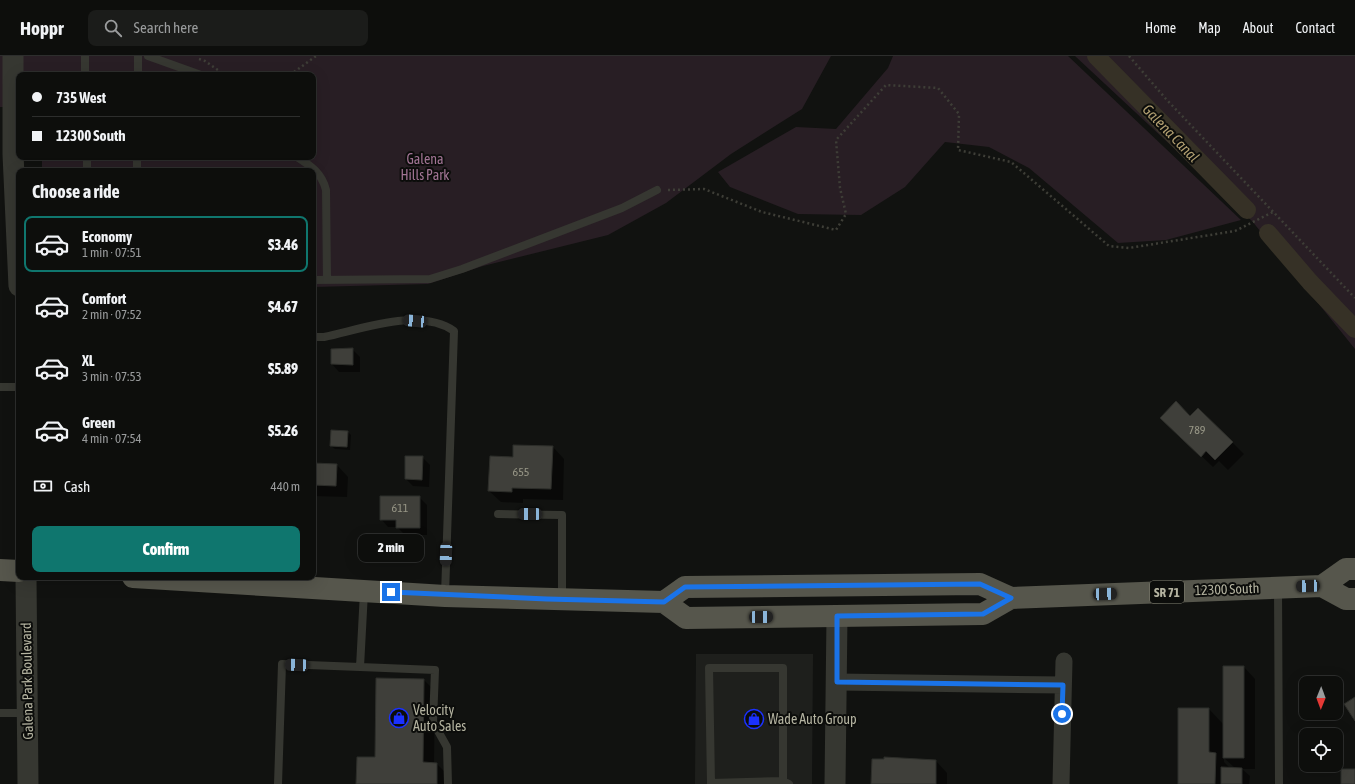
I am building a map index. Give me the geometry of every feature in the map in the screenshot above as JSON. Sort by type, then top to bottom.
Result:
[{"type":"main road","points":[[1322,586],[1346,569],[1355,569]]},
{"type":"main road","points":[[0,570],[16,571]]},
{"type":"main road","points":[[182,580],[445,596],[664,602]]},
{"type":"main road","name":"12300 South","points":[[1011,598],[983,614],[686,618],[664,602],[685,587],[980,584],[1011,598],[1322,586]]},
{"type":"main road","name":"SR 71","points":[[1322,586],[1346,599],[1355,599]]},
{"type":"street","points":[[13,56],[10,98],[16,223]]},
{"type":"street","name":"Galena Park Boulevard","points":[[26,580],[28,784]]},
{"type":"street","points":[[835,784],[837,616]]},
{"type":"street","points":[[1061,784],[1064,661]]},
{"type":"street","points":[[837,682],[1063,685]]},
{"type":"lane","points":[[85,56],[85,72]]},
{"type":"lane","points":[[138,56],[138,72]]},
{"type":"lane","points":[[148,56],[193,72]]},
{"type":"lane","points":[[301,160],[313,168]]},
{"type":"lane","points":[[316,171],[324,180],[325,185],[327,280]]},
{"type":"lane","points":[[316,280],[430,279],[462,269],[622,208],[657,190]]},
{"type":"lane","points":[[316,337],[324,337],[400,320],[444,324],[454,331],[445,596]]},
{"type":"lane","points":[[0,387],[16,387]]},
{"type":"lane","points":[[498,514],[562,515],[562,600]]},
{"type":"lane","points":[[1278,587],[1279,784]]},
{"type":"lane","points":[[360,667],[364,591]]},
{"type":"lane","points":[[278,784],[282,664],[435,670],[433,722],[448,747],[448,784]]},
{"type":"lane","points":[[709,668],[783,668],[786,783],[711,783],[709,668]]},
{"type":"lane","points":[[0,713],[27,713]]},
{"type":"path","points":[[294,72],[316,56]]},
{"type":"path","points":[[1129,56],[1166,99],[1355,298]]},
{"type":"path","points":[[657,190],[704,189],[762,212],[836,230],[846,214],[840,188],[836,140],[886,85],[938,88],[959,114],[958,150],[1011,162],[1109,246],[1129,248],[1235,231],[1273,212]]},
{"type":"shaded area","name":"Wade Auto Group","points":[[696,654],[813,654],[812,784],[695,784]]},
{"type":"green space","name":"Galena Hills Park","points":[[0,56],[831,56],[802,109],[731,154],[666,203],[608,235],[483,266],[428,284],[316,287],[316,168],[42,168],[42,160],[316,160],[316,72],[16,72],[16,107],[0,107]]},
{"type":"green space","points":[[893,56],[1068,56],[1241,220],[1166,240],[1118,243],[1029,168],[989,147],[945,142],[905,187],[861,215],[798,214],[730,187],[718,172],[796,127],[836,129],[888,68]]},
{"type":"green space","points":[[1075,56],[1355,56],[1355,349],[1252,221]]},
{"type":"building","points":[[353,348],[353,365],[331,364],[331,349]]},
{"type":"building","points":[[1176,401],[1190,416],[1198,408],[1233,442],[1215,460],[1206,451],[1201,457],[1160,418]]},
{"type":"building","points":[[331,430],[348,431],[347,447],[330,446]]},
{"type":"building","points":[[513,445],[553,446],[551,489],[512,488],[512,492],[488,491],[490,456],[513,457]]},
{"type":"building","points":[[405,456],[423,456],[422,480],[405,479]]},
{"type":"building","points":[[316,463],[337,464],[336,486],[316,485]]},
{"type":"building","points":[[380,496],[420,496],[420,528],[396,528],[396,520],[380,520]]},
{"type":"building","points":[[1223,666],[1244,666],[1244,758],[1223,758]]},
{"type":"building","name":"Velocity Auto Sales","points":[[376,678],[424,679],[423,762],[437,763],[437,784],[356,784],[357,757],[375,757]]},
{"type":"building","points":[[1355,697],[1355,721],[1344,704]]},
{"type":"building","points":[[1178,708],[1209,708],[1209,752],[1216,753],[1215,784],[1178,784]]},
{"type":"building","points":[[884,757],[936,760],[936,784],[871,784],[872,759],[884,759]]},
{"type":"building","points":[[1221,767],[1242,768],[1242,784],[1221,784]]},
{"type":"building","points":[[1343,769],[1355,769],[1355,784],[1341,784],[1341,772],[1343,772]]},
{"type":"waterway","name":"Galena Canal","points":[[1096,56],[1247,210]]},
{"type":"waterway","name":"Galena Canal","points":[[1268,233],[1310,282],[1355,329]]},
{"type":"place","name":"Velocity Auto Sales","points":[[399,718]]},
{"type":"place","name":"Wade Auto Group","points":[[754,719]]},
{"type":"route","points":[[391,592],[445,596],[664,602],[685,587],[980,584],[1011,598],[983,614],[837,616],[837,682],[1063,685],[1062,714]]}]
